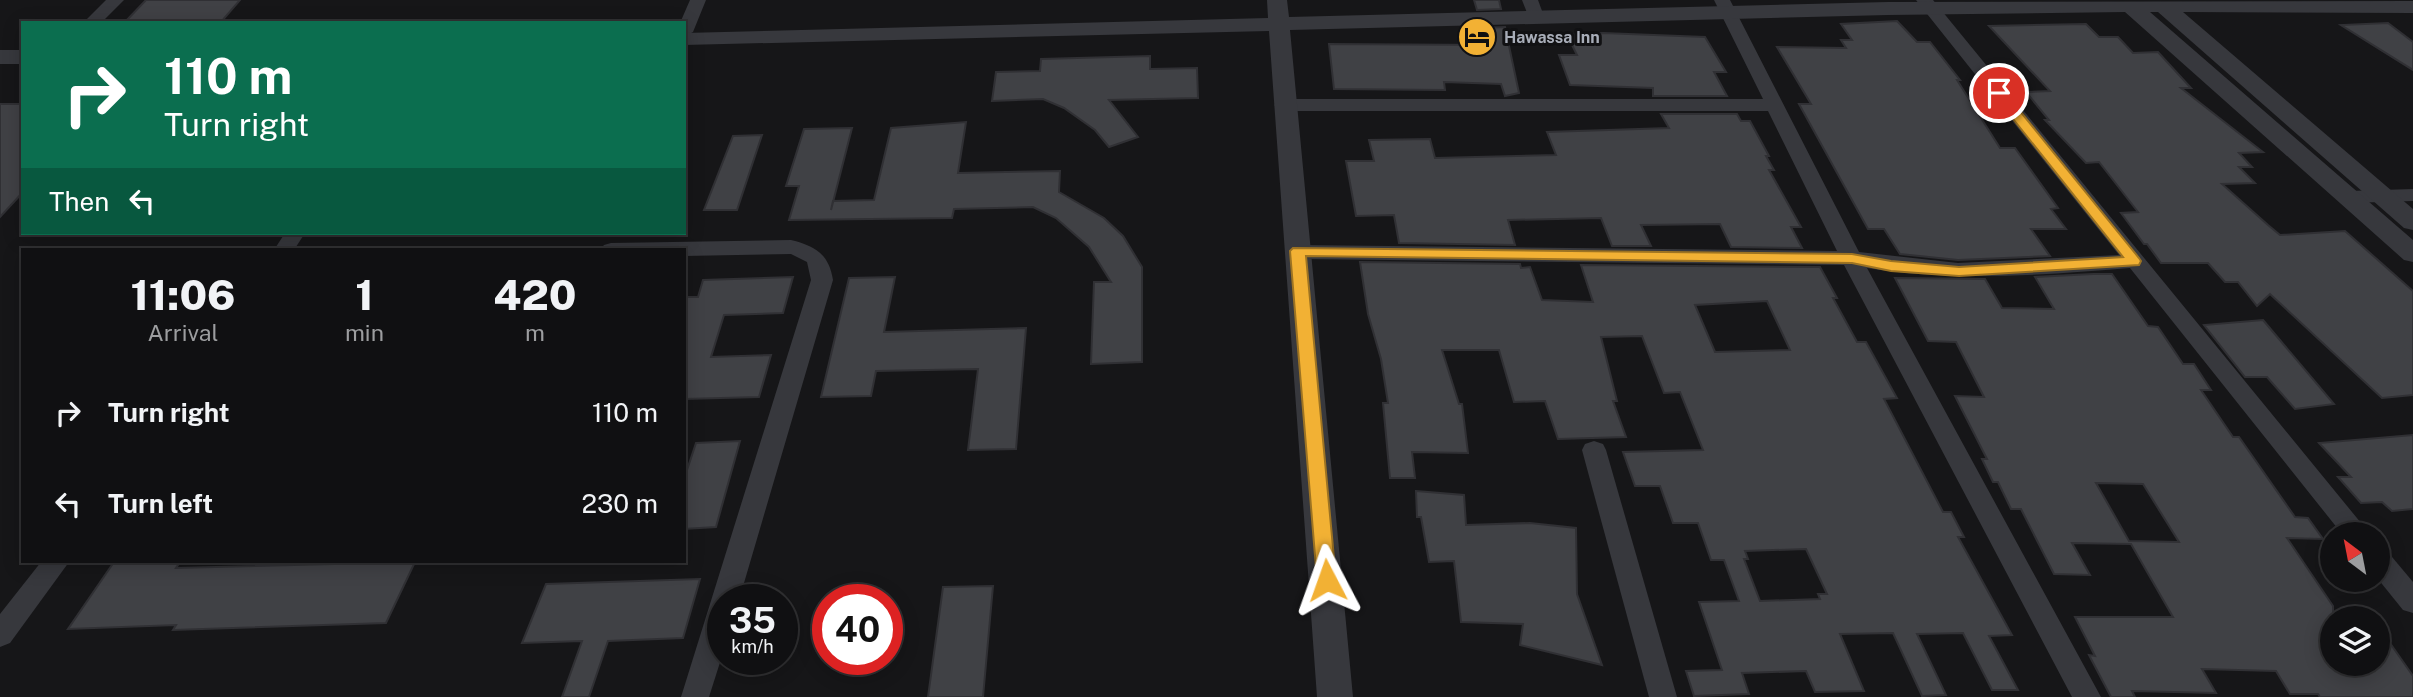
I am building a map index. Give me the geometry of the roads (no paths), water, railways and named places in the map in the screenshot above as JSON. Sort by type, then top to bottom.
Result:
[{"type":"street","points":[[93,21],[116,0]]},
{"type":"street","points":[[686,27],[698,0]]},
{"type":"street","points":[[2126,3],[2413,254]]},
{"type":"street","points":[[2184,3],[2199,38],[2413,222]]},
{"type":"street","points":[[2184,3],[2204,20],[2199,38]]},
{"type":"street","points":[[686,39],[1173,29],[1278,12],[1928,4],[2413,6]]},
{"type":"street","points":[[1928,4],[2347,522]]},
{"type":"street","points":[[2084,4],[2157,32]]},
{"type":"street","points":[[1726,7],[1772,105],[1852,258],[2087,697]]},
{"type":"street","points":[[1278,12],[1283,105],[1313,398],[1335,697]]},
{"type":"street","points":[[0,57],[21,57]]},
{"type":"street","points":[[1283,105],[1772,105]]},
{"type":"street","points":[[2349,197],[2413,195]]},
{"type":"street","points":[[686,249],[791,247],[809,251],[820,263],[822,280],[730,584]]},
{"type":"street","points":[[1298,251],[1852,258],[1913,269],[1959,271],[2134,261]]},
{"type":"street","points":[[1594,450],[1663,697]]},
{"type":"street","points":[[0,635],[54,563]]},
{"type":"street","points":[[2390,573],[2413,601]]},
{"type":"street","points":[[695,697],[707,659]]},
{"type":"place","name":"Hawassa Inn","points":[[1477,37]]}]
